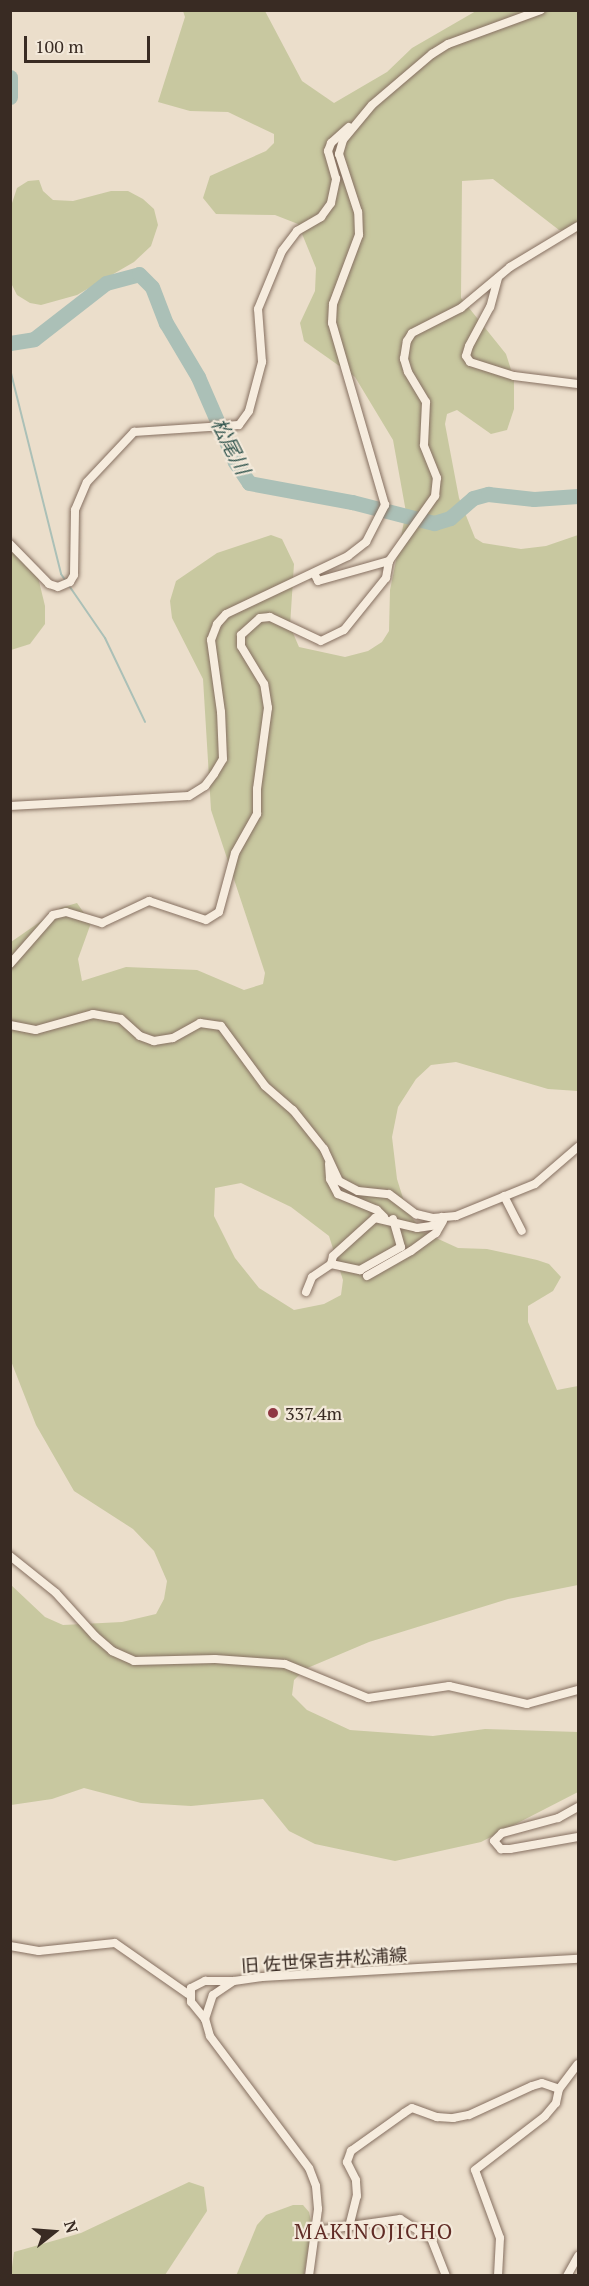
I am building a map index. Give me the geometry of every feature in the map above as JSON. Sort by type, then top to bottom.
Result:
[{"type":"street","points":[[10,544],[49,584],[58,587],[70,582],[74,575],[75,510],[87,482],[134,432],[239,425],[249,411],[262,362],[258,309],[282,251],[297,231],[321,217],[331,203],[336,179],[328,151],[332,143],[448,44],[541,10]]},
{"type":"street","points":[[10,806],[189,796],[205,786],[223,759],[221,712],[211,640],[217,624],[226,614],[314,573],[366,543],[385,505],[332,323],[333,304],[359,235],[358,212],[339,154],[343,140],[358,121]]},
{"type":"street","points":[[10,964],[53,915],[66,912],[102,923],[149,901],[206,920],[219,912],[235,853],[258,814],[257,789],[268,708],[264,684],[241,646],[241,636],[261,618],[270,617],[321,641],[344,630],[386,578],[389,561],[435,496],[437,478],[424,445],[426,402],[404,359],[407,341],[412,333],[461,308],[498,277],[579,226]]},
{"type":"street","points":[[498,277],[490,307],[469,346],[466,356],[470,362],[514,376],[579,384]]},
{"type":"street","points":[[314,573],[318,581],[389,561]]},
{"type":"street","points":[[10,1025],[36,1030],[93,1014],[121,1019],[140,1036],[154,1041],[173,1038],[200,1023],[221,1026],[265,1086],[293,1110],[328,1159],[339,1181],[358,1191],[389,1194],[416,1214],[456,1216],[535,1184],[579,1147]]},
{"type":"street","points":[[328,1159],[330,1179],[338,1194],[377,1210],[384,1217],[417,1228],[438,1225],[442,1217]]},
{"type":"street","points":[[504,1196],[522,1231]]},
{"type":"street","points":[[306,1292],[312,1277],[331,1263],[333,1256],[362,1227],[384,1217]]},
{"type":"street","points":[[367,1276],[436,1233],[443,1223],[442,1217]]},
{"type":"street","points":[[331,1263],[360,1270],[401,1247],[393,1219]]},
{"type":"street","points":[[10,1556],[56,1593],[104,1644],[134,1661],[215,1659],[285,1664],[368,1698],[449,1686],[527,1704],[579,1690]]},
{"type":"street","points":[[579,1807],[564,1815],[502,1833],[494,1841],[501,1849],[510,1849],[579,1837]]},
{"type":"street","points":[[10,1946],[39,1951],[115,1942],[188,1994],[195,2011],[205,2019],[225,2057],[309,2168],[316,2186],[316,2231],[309,2276]]},
{"type":"street","name":"旧 佐世保吉井松浦線","points":[[205,2019],[213,1995],[234,1981],[579,1959]]},
{"type":"street","points":[[188,1994],[191,1988],[205,1981],[234,1981]]},
{"type":"street","points":[[498,2276],[501,2238],[475,2170],[545,2116],[556,2103],[559,2089],[579,2064]]},
{"type":"street","points":[[349,2227],[357,2196],[356,2180],[347,2162],[351,2151],[404,2113],[412,2108],[437,2117],[453,2118],[469,2115],[531,2086],[542,2083],[559,2089]]},
{"type":"street","points":[[316,2231],[400,2219],[431,2238],[446,2276]]},
{"type":"street","points":[[567,2276],[579,2256]]},
{"type":"green space","points":[[183,11],[265,11],[302,81],[334,103],[387,72],[412,48],[476,11],[578,11],[578,233],[559,230],[493,179],[462,181],[461,298],[506,354],[514,379],[514,409],[507,430],[491,434],[457,410],[447,414],[445,424],[459,498],[475,538],[483,543],[521,549],[546,546],[578,535],[578,1091],[548,1089],[456,1062],[431,1065],[416,1079],[398,1107],[392,1137],[397,1179],[407,1211],[423,1232],[458,1248],[487,1249],[537,1260],[549,1264],[561,1277],[553,1291],[528,1306],[528,1322],[557,1390],[578,1386],[578,1585],[508,1599],[369,1642],[305,1669],[294,1680],[292,1695],[307,1710],[350,1730],[433,1736],[485,1729],[578,1732],[578,1792],[481,1842],[395,1861],[315,1844],[289,1831],[263,1799],[191,1806],[141,1803],[84,1788],[52,1799],[11,1805],[10,1584],[45,1617],[63,1625],[122,1622],[156,1614],[164,1599],[167,1581],[154,1551],[133,1529],[74,1491],[36,1425],[11,1361],[11,942],[60,908],[77,903],[91,923],[78,959],[82,981],[126,967],[197,970],[244,990],[263,984],[265,973],[211,810],[203,679],[172,618],[170,601],[176,581],[217,553],[271,535],[282,539],[294,564],[290,626],[299,647],[345,657],[368,651],[382,642],[389,631],[390,590],[406,512],[393,440],[355,377],[304,341],[300,323],[315,291],[316,268],[298,224],[275,215],[216,214],[203,198],[210,176],[266,151],[274,143],[274,134],[228,112],[190,111],[158,102],[185,17]],"holes":[[[241,1183],[291,1207],[329,1236],[343,1280],[341,1295],[324,1304],[294,1310],[259,1288],[235,1258],[214,1216],[215,1188]]]},
{"type":"green space","points":[[39,180],[43,191],[53,200],[73,201],[111,191],[128,191],[143,199],[154,209],[158,225],[151,246],[134,262],[77,295],[41,305],[30,303],[17,295],[11,283],[11,206],[17,188],[28,181]]},
{"type":"green space","points":[[10,542],[36,569],[45,606],[45,624],[30,644],[11,650]]},
{"type":"green space","points":[[189,2182],[204,2187],[207,2211],[165,2275],[11,2275],[14,2252],[81,2233]]},
{"type":"green space","points":[[293,2205],[303,2205],[309,2212],[312,2226],[304,2275],[236,2276],[257,2225],[266,2215]]},
{"type":"waterway","name":"松尾川","points":[[10,77],[10,97]]},
{"type":"waterway","name":"松尾川","points":[[10,343],[34,339],[106,283],[139,274],[152,287],[166,323],[198,377],[235,462],[249,483],[352,502],[434,523],[450,518],[473,498],[488,494],[534,499],[578,496]]},
{"type":"waterway","points":[[10,369],[61,574],[105,638],[145,722]]},
{"type":"place","name":"337.4m","points":[[273,1413]]},
{"type":"district","name":"MAKINOJICHO","points":[[374,2231]]}]
